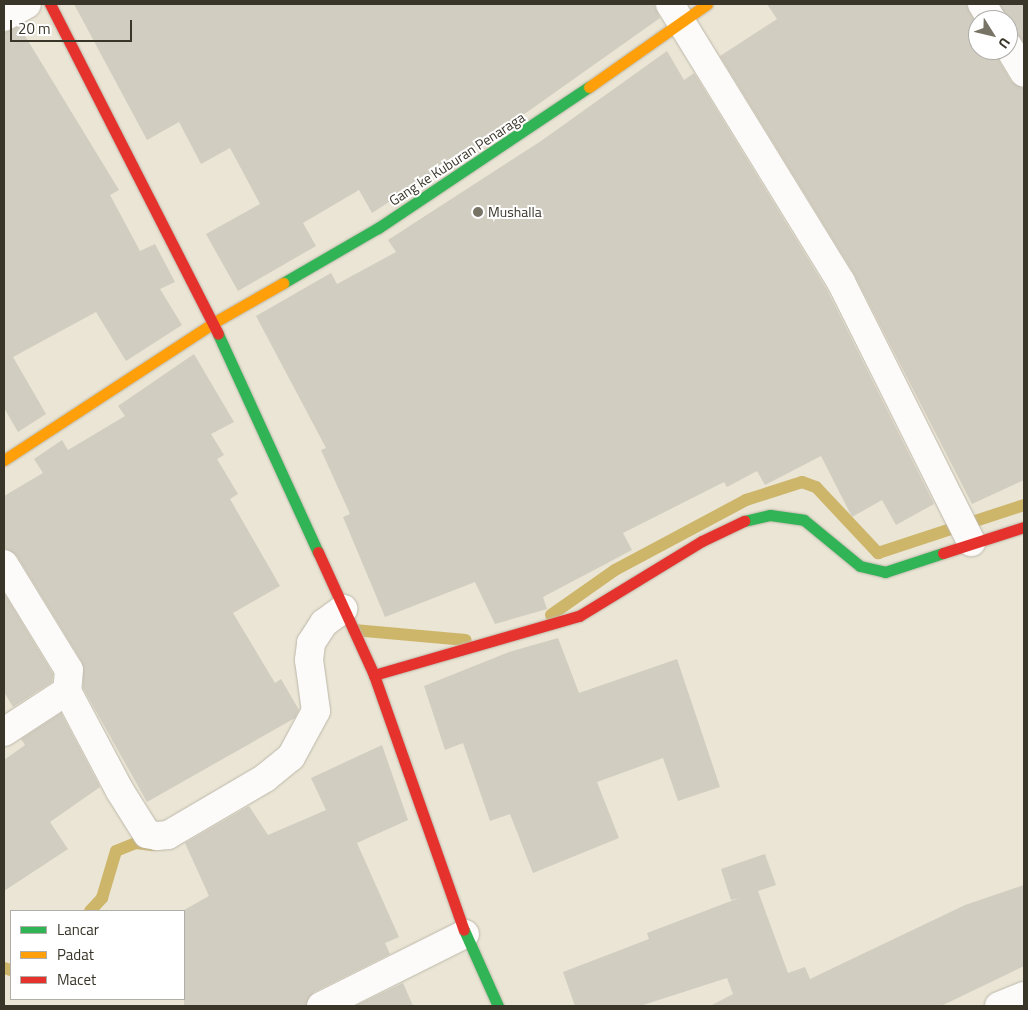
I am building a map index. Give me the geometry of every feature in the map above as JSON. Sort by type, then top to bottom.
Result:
[{"type":"street","points":[[4,17],[27,4]]},
{"type":"street","points":[[50,4],[213,323],[374,675],[465,934],[498,1006]]},
{"type":"street","name":"Gang ke Kuburan Penaraga","points":[[4,460],[213,323],[378,228],[532,128],[675,12],[707,4]]},
{"type":"street","points":[[675,12],[841,282],[970,542]]},
{"type":"street","points":[[1016,60],[1024,73]]},
{"type":"street","points":[[374,675],[578,616],[702,541],[747,520],[770,515],[804,520],[860,566],[874,571],[885,572],[970,542],[1024,527]]},
{"type":"street","points":[[4,564],[68,670],[67,691],[147,834],[168,834],[265,778],[291,757],[316,711],[309,660],[311,643],[324,623],[344,610]]},
{"type":"street","points":[[4,732],[67,691]]},
{"type":"street","points":[[321,1006],[465,934]]},
{"type":"street","points":[[999,1006],[1024,996]]},
{"type":"building","points":[[74,4],[654,4],[660,18],[523,115],[372,213],[359,190],[303,223],[316,246],[238,291],[206,234],[260,204],[230,148],[201,164],[179,122],[147,140]]},
{"type":"building","points":[[767,4],[966,4],[969,10],[968,60],[999,60],[1011,81],[1024,89],[1024,480],[972,504],[854,274],[720,56],[777,19]]},
{"type":"building","points":[[1000,4],[1024,4],[1024,43],[1018,36],[1018,10],[1002,10]]},
{"type":"building","points":[[19,26],[119,190],[110,195],[140,251],[155,244],[175,282],[160,289],[182,325],[126,361],[96,312],[13,357],[46,414],[18,432],[4,408],[4,33]]},
{"type":"building","points":[[667,51],[684,80],[694,73],[827,290],[934,504],[896,525],[882,500],[852,517],[821,456],[765,485],[757,471],[727,487],[724,482],[623,533],[632,550],[543,597],[547,609],[495,624],[475,582],[385,617],[343,517],[350,514],[321,450],[326,448],[256,316],[331,273],[337,284],[396,252],[388,240],[541,141]]},
{"type":"building","points":[[194,354],[234,422],[211,434],[224,455],[217,459],[238,494],[230,499],[280,586],[233,613],[275,683],[281,679],[299,710],[295,718],[147,802],[83,688],[82,662],[17,556],[4,548],[4,496],[43,473],[34,459],[62,440],[68,450],[125,416],[118,406]]},
{"type":"building","points":[[4,593],[53,674],[52,682],[13,707],[4,692]]},
{"type":"building","points":[[558,638],[579,693],[677,659],[720,787],[678,801],[663,758],[597,782],[619,838],[533,873],[510,814],[490,821],[463,743],[445,750],[424,686],[509,652]]},
{"type":"building","points":[[61,713],[100,787],[50,822],[68,849],[4,891],[4,760],[25,745],[21,739]]},
{"type":"building","points":[[382,745],[408,820],[357,843],[399,937],[385,943],[390,954],[314,992],[306,1006],[184,1006],[184,910],[209,896],[185,843],[249,806],[268,835],[326,810],[311,778]]},
{"type":"building","points":[[765,854],[776,885],[758,891],[788,973],[805,967],[810,979],[965,905],[1024,885],[1024,966],[941,1006],[710,1006],[733,994],[727,978],[640,1006],[575,1006],[563,972],[649,939],[647,933],[739,898],[731,900],[721,869]]},
{"type":"building","points":[[403,983],[413,1006],[355,1006]]},
{"type":"waterway","points":[[551,615],[615,570],[746,500],[802,482],[816,487],[878,553],[1024,505]]},
{"type":"waterway","points":[[354,630],[466,640]]},
{"type":"waterway","points":[[91,910],[102,898],[116,851],[136,843],[153,845]]},
{"type":"waterway","points":[[4,968],[10,970]]},
{"type":"traffic: fast","points":[[283,283],[378,228],[589,87]]},
{"type":"traffic: fast","points":[[218,334],[318,552]]},
{"type":"traffic: fast","points":[[744,521],[770,515],[804,520],[860,566],[885,572],[943,553]]},
{"type":"traffic: fast","points":[[464,930],[498,1006]]},
{"type":"traffic: slow","points":[[589,87],[707,4]]},
{"type":"traffic: slow","points":[[4,460],[213,323],[283,283]]},
{"type":"traffic: jam","points":[[50,4],[218,334]]},
{"type":"traffic: jam","points":[[374,675],[579,616],[702,541],[744,521]]},
{"type":"traffic: jam","points":[[943,553],[1024,527]]},
{"type":"traffic: jam","points":[[318,552],[374,675],[464,930]]},
{"type":"place","name":"Mushalla","points":[[478,212]]}]
